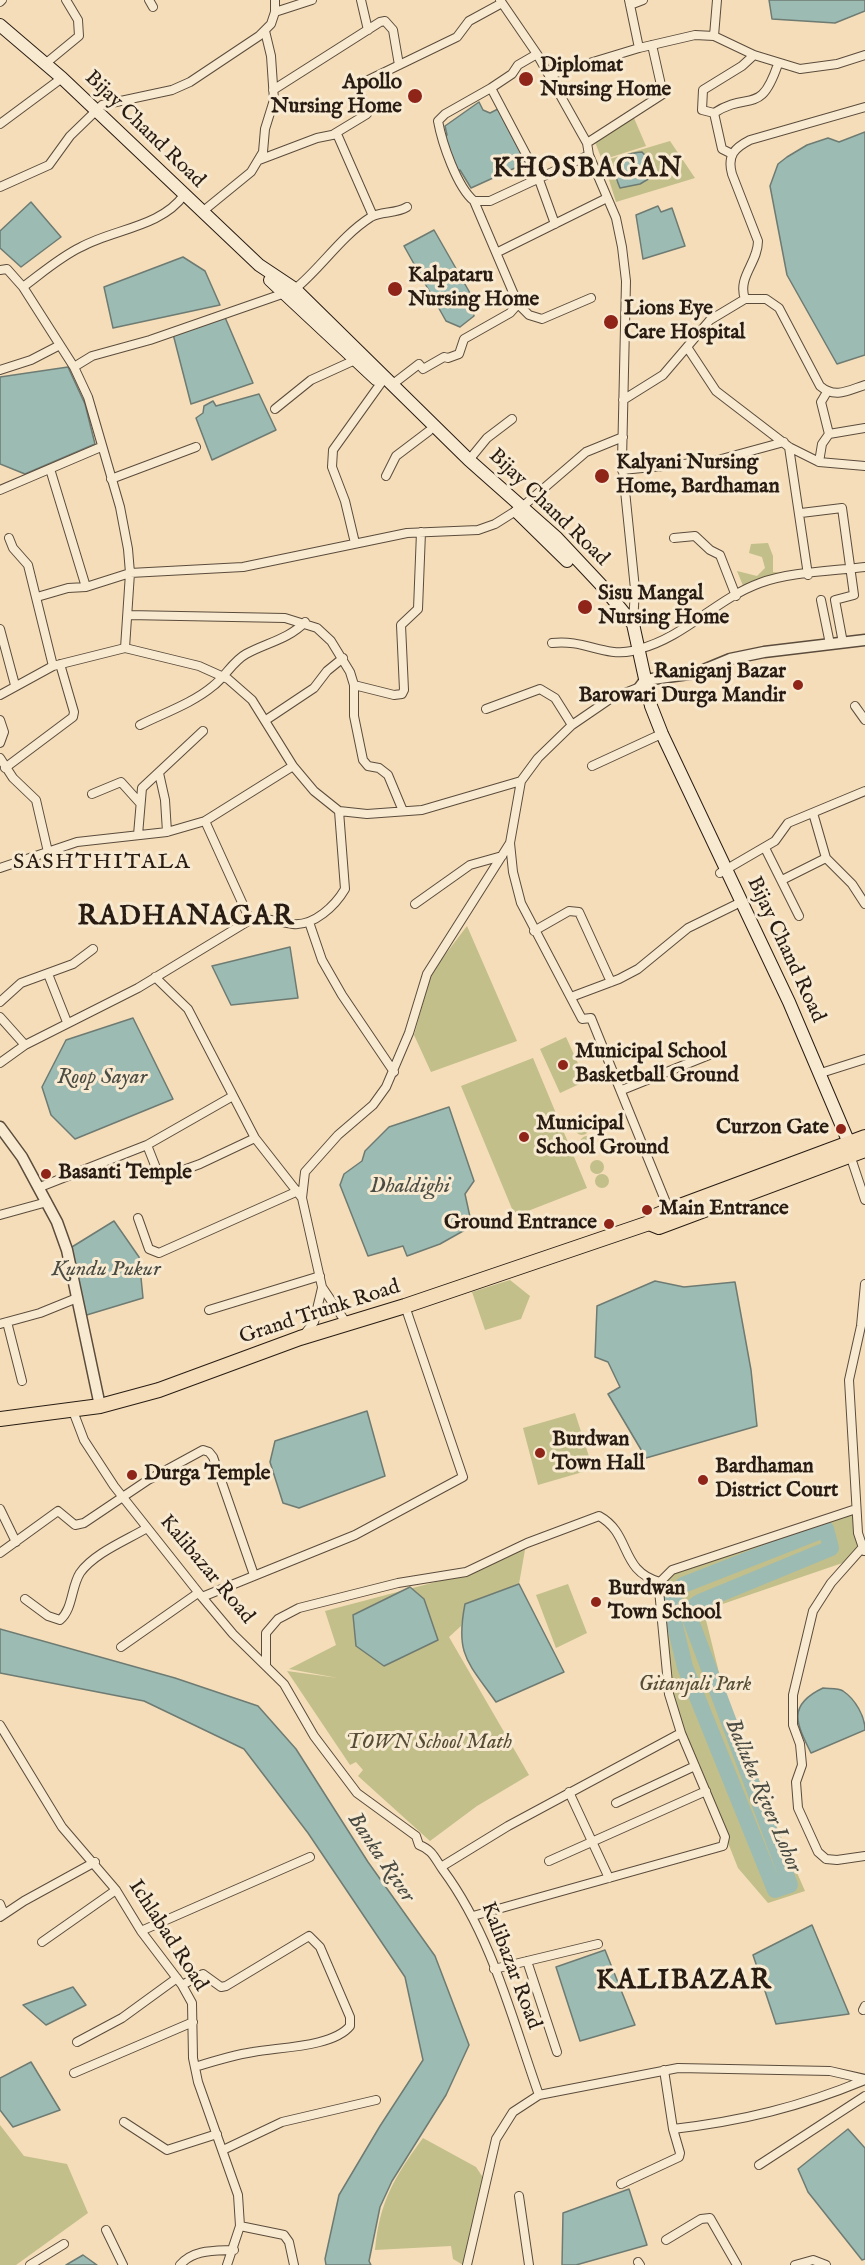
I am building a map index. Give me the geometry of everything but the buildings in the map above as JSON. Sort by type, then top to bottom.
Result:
[{"type":"highway","name":"Grand Trunk Road","points":[[649,1223],[659,1227],[851,1150],[865,1137]]},
{"type":"highway","name":"Grand Trunk Road","points":[[0,1419],[100,1406],[205,1375],[300,1338],[405,1306],[649,1223],[655,1216],[669,1210],[851,1150]]},
{"type":"main road","name":"Bijay Chand Road","points":[[0,25],[62,78],[201,212],[290,291],[519,509],[582,574],[616,614],[626,628],[635,650]]},
{"type":"main road","name":"Bijay Chand Road","points":[[290,291],[356,360],[387,384],[429,431],[519,509],[603,587],[633,624],[635,650],[657,736],[723,871],[735,905],[817,1075]]},
{"type":"main road","name":"Bijay Chand Road","points":[[643,684],[662,734],[817,1075]]},
{"type":"main road","points":[[817,1075],[851,1150]]},
{"type":"street","points":[[45,63],[79,36],[78,20],[66,0]]},
{"type":"street","points":[[0,187],[49,165],[70,136],[102,105],[172,90],[190,82],[266,31],[275,12],[275,0]]},
{"type":"street","points":[[275,12],[312,0]]},
{"type":"street","points":[[361,0],[368,30]]},
{"type":"street","points":[[639,48],[629,3],[643,0]]},
{"type":"street","points":[[714,36],[717,0]]},
{"type":"street","points":[[259,160],[334,134],[367,114],[360,86],[457,37],[469,21],[501,1],[550,75],[587,143],[589,156],[616,218],[626,281],[622,470],[635,589],[633,624]]},
{"type":"street","points":[[273,90],[380,22],[389,24],[393,30],[399,65]]},
{"type":"street","points":[[201,212],[246,177],[259,160],[274,100],[271,56],[266,31]]},
{"type":"street","points":[[550,75],[639,48],[695,35],[714,36],[778,64],[813,69],[865,55]]},
{"type":"street","points":[[587,143],[663,94],[652,45]]},
{"type":"street","points":[[537,54],[518,65],[512,74],[445,114],[438,121],[455,170],[474,201],[498,252],[518,304],[529,315],[542,319],[591,298]]},
{"type":"street","points":[[754,55],[742,66],[703,90],[702,110],[714,113],[763,96],[771,84],[778,64]]},
{"type":"street","points":[[0,124],[62,78]]},
{"type":"street","points":[[491,88],[538,177],[555,224]]},
{"type":"street","points":[[745,299],[742,282],[758,251],[758,241],[754,224],[729,164],[732,154],[738,147],[750,140],[865,107]]},
{"type":"street","points":[[714,113],[722,149],[732,154]]},
{"type":"street","points":[[334,134],[340,137],[373,216]]},
{"type":"street","points":[[474,201],[490,201],[538,177],[589,156]]},
{"type":"street","points":[[23,287],[80,247],[159,215],[176,206],[183,195]]},
{"type":"street","points":[[498,252],[608,198]]},
{"type":"street","points":[[74,367],[92,356],[150,340],[290,291],[316,270],[342,239],[373,216],[393,213],[407,207]]},
{"type":"street","points":[[0,270],[7,269],[23,287],[74,367],[88,397],[124,528],[130,573],[125,648]]},
{"type":"street","points":[[623,400],[663,375],[710,320],[745,299],[766,299],[779,308],[820,386],[826,392],[834,394],[865,385]]},
{"type":"street","points":[[355,543],[345,501],[331,459],[333,450],[387,384],[419,364],[423,369],[444,357],[459,354],[464,339],[510,313],[518,304]]},
{"type":"street","points":[[0,370],[31,360],[60,345]]},
{"type":"street","points":[[687,347],[716,391],[787,444],[819,462],[865,466]]},
{"type":"street","points":[[275,409],[311,380],[356,360]]},
{"type":"street","points":[[826,392],[821,402],[829,434]]},
{"type":"street","points":[[469,460],[479,446],[512,419]]},
{"type":"street","points":[[819,462],[822,444],[829,434],[865,428]]},
{"type":"street","points":[[386,476],[396,456],[429,431]]},
{"type":"street","points":[[37,597],[68,588],[86,587],[130,573],[243,567],[355,543],[421,532],[478,530],[495,524],[519,509],[586,452],[623,437]]},
{"type":"street","points":[[622,470],[714,461],[787,444]]},
{"type":"street","points":[[787,444],[801,513],[807,575]]},
{"type":"street","points":[[0,482],[4,488],[101,447]]},
{"type":"street","points":[[111,479],[196,447]]},
{"type":"street","points":[[50,469],[86,587]]},
{"type":"street","points":[[801,513],[842,508],[854,595],[835,600],[843,643]]},
{"type":"street","points":[[354,685],[394,695],[402,694],[404,690],[401,625],[418,609],[421,532]]},
{"type":"street","points":[[5,768],[73,717],[28,565],[13,548],[9,538]]},
{"type":"street","points":[[674,538],[700,538],[706,548],[720,555],[736,596]]},
{"type":"street","points":[[552,644],[579,642],[617,654],[635,650],[654,645],[681,632],[759,583],[865,567]]},
{"type":"street","points":[[821,600],[830,644]]},
{"type":"street","points":[[128,615],[285,618],[305,622],[317,628],[343,658],[354,685],[354,716],[363,760],[368,766],[383,770],[388,775],[403,812]]},
{"type":"street","points":[[140,725],[200,696],[223,677],[244,654],[258,650],[268,642],[292,634],[305,622]]},
{"type":"street","points":[[0,629],[15,685]]},
{"type":"street","points":[[669,1210],[591,1018],[582,1018],[521,903],[513,872],[510,843],[520,781],[538,758],[572,725],[610,699],[643,684],[696,673],[730,659],[765,652],[865,640]]},
{"type":"street","points":[[0,695],[56,665],[125,648],[199,666],[223,677],[252,700],[293,766],[314,791],[339,811],[367,814],[422,810],[459,801],[520,781]]},
{"type":"street","points":[[266,720],[314,688],[327,671],[343,658]]},
{"type":"street","points":[[486,709],[540,689],[555,698],[572,725]]},
{"type":"street","points":[[855,706],[865,720]]},
{"type":"street","points":[[0,720],[4,732],[0,743]]},
{"type":"street","points":[[138,835],[142,788],[203,731]]},
{"type":"street","points":[[592,765],[657,736]]},
{"type":"street","points":[[0,759],[5,768],[36,800],[48,852]]},
{"type":"street","points":[[0,868],[78,842],[167,832],[205,821],[293,766]]},
{"type":"street","points":[[159,773],[167,832]]},
{"type":"street","points":[[92,794],[121,782],[139,803]]},
{"type":"street","points":[[723,871],[780,837],[788,823],[865,791]]},
{"type":"street","points":[[0,1063],[25,1045],[155,977],[250,920],[263,918],[294,924],[309,922],[339,899],[345,889],[339,811]]},
{"type":"street","points":[[813,813],[826,858],[852,884],[865,904]]},
{"type":"street","points":[[205,821],[250,920]]},
{"type":"street","points":[[300,1338],[314,1322],[320,1305],[322,1287],[300,1195],[304,1172],[373,1105],[402,1052],[427,974],[510,843]]},
{"type":"street","points":[[765,848],[799,916]]},
{"type":"street","points":[[415,904],[470,865],[502,856]]},
{"type":"street","points":[[782,880],[826,858]]},
{"type":"street","points":[[571,997],[638,969],[688,928],[735,905]]},
{"type":"street","points":[[534,931],[569,911],[579,912],[611,982]]},
{"type":"street","points":[[309,922],[322,960],[360,1024],[393,1072]]},
{"type":"street","points":[[0,1002],[21,982],[73,964],[93,949]]},
{"type":"street","points":[[48,974],[68,1022]]},
{"type":"street","points":[[155,977],[188,1009],[255,1138],[300,1195]]},
{"type":"street","points":[[0,1017],[25,1045]]},
{"type":"street","points":[[384,1056],[394,1056],[402,1052]]},
{"type":"street","points":[[622,1090],[714,1053]]},
{"type":"street","points":[[817,1075],[865,1059]]},
{"type":"street","points":[[40,1187],[147,1145],[233,1096]]},
{"type":"street","points":[[0,1127],[40,1187],[67,1250],[100,1406]]},
{"type":"street","points":[[147,1145],[158,1173],[164,1177],[200,1164],[255,1138]]},
{"type":"street","points":[[851,1150],[865,1200]]},
{"type":"street","points":[[138,1218],[148,1249],[159,1253],[300,1195]]},
{"type":"street","points":[[0,1215],[47,1202]]},
{"type":"street","points":[[209,1310],[320,1276]]},
{"type":"street","points":[[865,1284],[861,1326],[849,1380],[858,1533],[864,1550],[831,1583],[813,1611],[793,1695],[793,1725],[800,1744],[802,1765],[796,1782],[798,1808],[813,1843],[826,1859],[837,1860],[865,1856]]},
{"type":"street","points":[[322,1287],[347,1324]]},
{"type":"street","points":[[22,1381],[4,1323],[40,1313],[76,1299]]},
{"type":"street","points":[[121,1647],[200,1595],[355,1535],[463,1476],[405,1306]]},
{"type":"street","name":"Kalibazar Road","points":[[73,1411],[84,1440],[123,1497],[233,1634],[284,1684],[314,1736],[357,1793],[416,1836],[419,1845],[430,1848],[473,1916],[495,1969],[539,2095]]},
{"type":"street","points":[[0,1553],[58,1511],[79,1525],[175,1464],[203,1450],[209,1452],[254,1575]]},
{"type":"street","points":[[0,1509],[16,1542]]},
{"type":"street","points":[[473,1916],[723,1846],[725,1837],[681,1733],[669,1694],[660,1582],[672,1570],[856,1509]]},
{"type":"street","points":[[266,1665],[266,1633],[278,1619],[299,1608],[398,1583],[466,1572],[526,1543],[599,1516],[613,1524],[633,1566],[643,1577],[660,1582]]},
{"type":"street","points":[[25,1599],[48,1616],[60,1620],[64,1616],[75,1585],[86,1565],[147,1528]]},
{"type":"street","name":"Ichlabad Road","points":[[0,1725],[62,1827],[116,1890],[141,1931],[180,1982],[192,2003],[195,2067],[238,2195],[240,2226],[234,2250],[227,2265]]},
{"type":"street","points":[[441,1867],[569,1792],[681,1733]]},
{"type":"street","points":[[616,1803],[695,1766]]},
{"type":"street","points":[[549,1861],[706,1791]]},
{"type":"street","points":[[569,1792],[609,1878]]},
{"type":"street","points":[[141,1931],[310,1857]]},
{"type":"street","points":[[0,1904],[2,1916],[94,1862]]},
{"type":"street","points":[[42,1942],[116,1890]]},
{"type":"street","points":[[77,2042],[122,2018],[180,1982],[203,1974],[221,1986],[226,1986],[309,1936],[320,1947],[350,2017],[350,2025],[345,2032],[324,2041],[252,2052],[195,2067]]},
{"type":"street","points":[[495,1969],[598,1944]]},
{"type":"street","points":[[527,1961],[556,2052]]},
{"type":"street","points":[[74,2073],[193,2022]]},
{"type":"street","points":[[467,2265],[496,2139],[513,2112],[539,2095],[678,2068],[830,2071],[865,2080]]},
{"type":"street","points":[[621,2184],[679,2157],[664,2070]]},
{"type":"street","points":[[673,2129],[747,2119],[785,2110],[834,2094],[865,2080]]},
{"type":"street","points":[[759,2165],[865,2096]]},
{"type":"street","points":[[223,2150],[282,2122],[376,2100]]},
{"type":"street","points":[[124,2122],[167,2150],[217,2134]]},
{"type":"street","points":[[519,2196],[529,2265]]},
{"type":"street","points":[[666,2240],[701,2219],[710,2218],[736,2265]]},
{"type":"street","points":[[240,2226],[284,2235],[289,2242],[294,2265]]},
{"type":"street","points":[[105,2230],[123,2265]]},
{"type":"street","points":[[30,2265],[64,2244]]},
{"type":"street","points":[[180,2265],[192,2255],[202,2252],[234,2250]]},
{"type":"street","points":[[795,2265],[813,2260],[826,2265]]},
{"type":"green space","points":[[634,118],[646,146],[602,160],[595,142]]},
{"type":"green space","points":[[670,141],[695,178],[616,202],[603,161]]},
{"type":"green space","points":[[768,543],[773,556],[773,572],[783,573],[744,588],[737,571],[757,576],[765,568],[762,557],[749,553],[751,544]]},
{"type":"green space","points":[[467,926],[517,1041],[431,1072],[414,1035],[432,972]]},
{"type":"green space","name":"Municipal School Basketball Ground","points":[[566,1037],[586,1081],[560,1093],[540,1049]]},
{"type":"green space","name":"Municipal School Ground","points":[[533,1058],[587,1188],[515,1216],[461,1086]]},
{"type":"green space","points":[[579,1121],[585,1121],[589,1128],[585,1135],[579,1135],[575,1131],[575,1125]]},
{"type":"green space","points":[[584,1136],[590,1136],[594,1143],[590,1150],[584,1150],[580,1146],[580,1140]]},
{"type":"green space","points":[[594,1160],[600,1160],[604,1167],[600,1174],[594,1174],[590,1170],[590,1164]]},
{"type":"green space","points":[[599,1174],[605,1174],[609,1181],[605,1188],[599,1188],[595,1184],[595,1178]]},
{"type":"green space","points":[[510,1280],[530,1296],[521,1319],[485,1330],[472,1292]]},
{"type":"green space","points":[[575,1413],[593,1469],[538,1485],[523,1428]]},
{"type":"green space","name":"Gitanjali Park","points":[[856,1509],[865,1548],[857,1558],[708,1609],[705,1616],[732,1725],[805,1891],[768,1903],[738,1868],[669,1694],[659,1590],[672,1570]]},
{"type":"green space","name":"TOWN School Math","points":[[526,1544],[519,1584],[466,1604],[461,1626],[449,1637],[529,1775],[477,1806],[430,1841],[358,1776],[363,1770],[356,1762],[350,1765],[287,1671],[338,1678],[289,1669],[336,1645],[325,1611],[466,1574]]},
{"type":"green space","points":[[568,1584],[587,1633],[556,1648],[536,1595]]},
{"type":"green space","points":[[0,2125],[24,2156],[67,2164],[88,2213],[16,2265],[0,2265]]},
{"type":"green space","points":[[423,2138],[476,2167],[484,2179],[476,2224],[470,2231],[463,2265],[453,2259],[451,2246],[375,2250],[380,2218],[390,2190]]},
{"type":"water","points":[[769,0],[865,0],[865,11],[835,23],[772,19]]},
{"type":"water","points":[[479,102],[483,110],[490,113],[498,109],[526,163],[471,188],[460,170],[457,171],[444,138],[447,135],[445,126]]},
{"type":"water","points":[[865,132],[865,355],[837,364],[787,275],[770,186],[778,164],[807,145],[828,138],[839,142]]},
{"type":"water","points":[[642,152],[653,164],[655,175],[640,184],[620,188],[615,172],[618,161],[626,155]]},
{"type":"water","points":[[31,202],[61,237],[21,267],[0,248],[0,231]]},
{"type":"water","points":[[658,206],[661,212],[672,208],[685,246],[643,259],[636,215]]},
{"type":"water","points":[[434,230],[470,293],[474,316],[460,327],[446,321],[404,246]]},
{"type":"water","points":[[183,257],[205,271],[220,305],[113,328],[104,287]]},
{"type":"water","points":[[224,315],[253,383],[191,404],[173,334]]},
{"type":"water","points":[[68,367],[85,404],[95,444],[25,474],[0,464],[0,377]]},
{"type":"water","points":[[259,394],[276,430],[212,460],[196,418],[203,413],[204,406],[213,401],[216,406]]},
{"type":"water","points":[[290,947],[298,998],[231,1005],[212,966]]},
{"type":"water","name":"Roop Sayar","points":[[133,1018],[173,1099],[75,1139],[51,1115],[42,1087],[66,1040]]},
{"type":"water","name":"Dhaldighi","points":[[449,1107],[474,1181],[465,1194],[472,1226],[440,1244],[407,1256],[403,1246],[368,1256],[340,1185],[344,1174],[362,1161],[365,1151],[389,1127]]},
{"type":"water","name":"Kundu Pukur","points":[[114,1221],[139,1257],[143,1298],[80,1317],[67,1250]]},
{"type":"water","points":[[655,1281],[684,1287],[735,1282],[751,1370],[757,1426],[646,1458],[608,1394],[620,1387],[608,1362],[595,1357],[597,1306]]},
{"type":"water","points":[[367,1411],[385,1476],[299,1508],[283,1503],[270,1462],[275,1441]]},
{"type":"water","points":[[519,1584],[564,1672],[496,1702],[466,1657],[462,1635],[465,1604]]},
{"type":"water","points":[[410,1587],[424,1599],[438,1640],[384,1666],[356,1646],[353,1615]]},
{"type":"water","points":[[0,1629],[175,1678],[258,1706],[296,1749],[368,1862],[435,1956],[469,2045],[446,2095],[392,2181],[380,2207],[369,2261],[371,2265],[326,2265],[325,2259],[339,2195],[423,2060],[405,1977],[308,1833],[244,1749],[144,1701],[0,1673]]},
{"type":"water","points":[[823,1688],[841,1690],[852,1698],[861,1714],[865,1730],[811,1753],[801,1733],[799,1708],[812,1694]]},
{"type":"water","points":[[812,1925],[849,2014],[776,2024],[753,1955]]},
{"type":"water","points":[[605,1950],[635,2025],[580,2041],[556,1967]]},
{"type":"water","points":[[73,1987],[86,2005],[46,2025],[23,2005]]},
{"type":"water","points":[[31,2062],[60,2110],[13,2127],[0,2110],[0,2078]]},
{"type":"water","points":[[848,2129],[865,2148],[865,2259],[862,2260],[808,2192],[798,2169]]},
{"type":"water","points":[[629,2189],[647,2245],[576,2265],[562,2265],[563,2213]]},
{"type":"water","points":[[83,2255],[97,2265],[66,2265]]},
{"type":"waterway","name":"Balluka River Lohor","points":[[826,1529],[831,1548],[700,1602],[693,1607],[691,1612],[691,1621],[790,1885],[775,1890],[685,1667],[669,1601],[683,1585],[826,1529]]},
{"type":"place","name":"Diplomat Nursing Home","points":[[526,79]]},
{"type":"place","name":"Apollo Nursing Home","points":[[415,96]]},
{"type":"place","name":"Kalpataru Nursing Home","points":[[395,289]]},
{"type":"place","name":"Lions Eye Care Hospital","points":[[611,322]]},
{"type":"place","name":"Kalyani Nursing Home, Bardhaman","points":[[602,476]]},
{"type":"place","name":"Sisu Mangal Nursing Home","points":[[585,607]]},
{"type":"place","name":"Raniganj Bazar Barowari Durga Mandir","points":[[798,685]]},
{"type":"place","name":"Municipal School Basketball Ground","points":[[563,1065]]},
{"type":"place","name":"Curzon Gate","points":[[841,1129]]},
{"type":"place","name":"Municipal School Ground","points":[[524,1137]]},
{"type":"place","name":"Basanti Temple","points":[[46,1174]]},
{"type":"place","name":"Main Entrance","points":[[647,1210]]},
{"type":"place","name":"Ground Entrance","points":[[609,1224]]},
{"type":"place","name":"Burdwan Town Hall","points":[[540,1453]]},
{"type":"place","name":"Durga Temple","points":[[132,1475]]},
{"type":"place","name":"Bardhaman District Court","points":[[703,1480]]},
{"type":"place","name":"Burdwan Town School","points":[[596,1602]]},
{"type":"district","name":"KHOSBAGAN","points":[[588,170]]},
{"type":"district","name":"SASHTHITALA","points":[[102,863]]},
{"type":"district","name":"RADHANAGAR","points":[[186,918]]},
{"type":"district","name":"KALIBAZAR","points":[[684,1982]]},
{"type":"water label","name":"Banka River","points":[[380,1858]]}]
